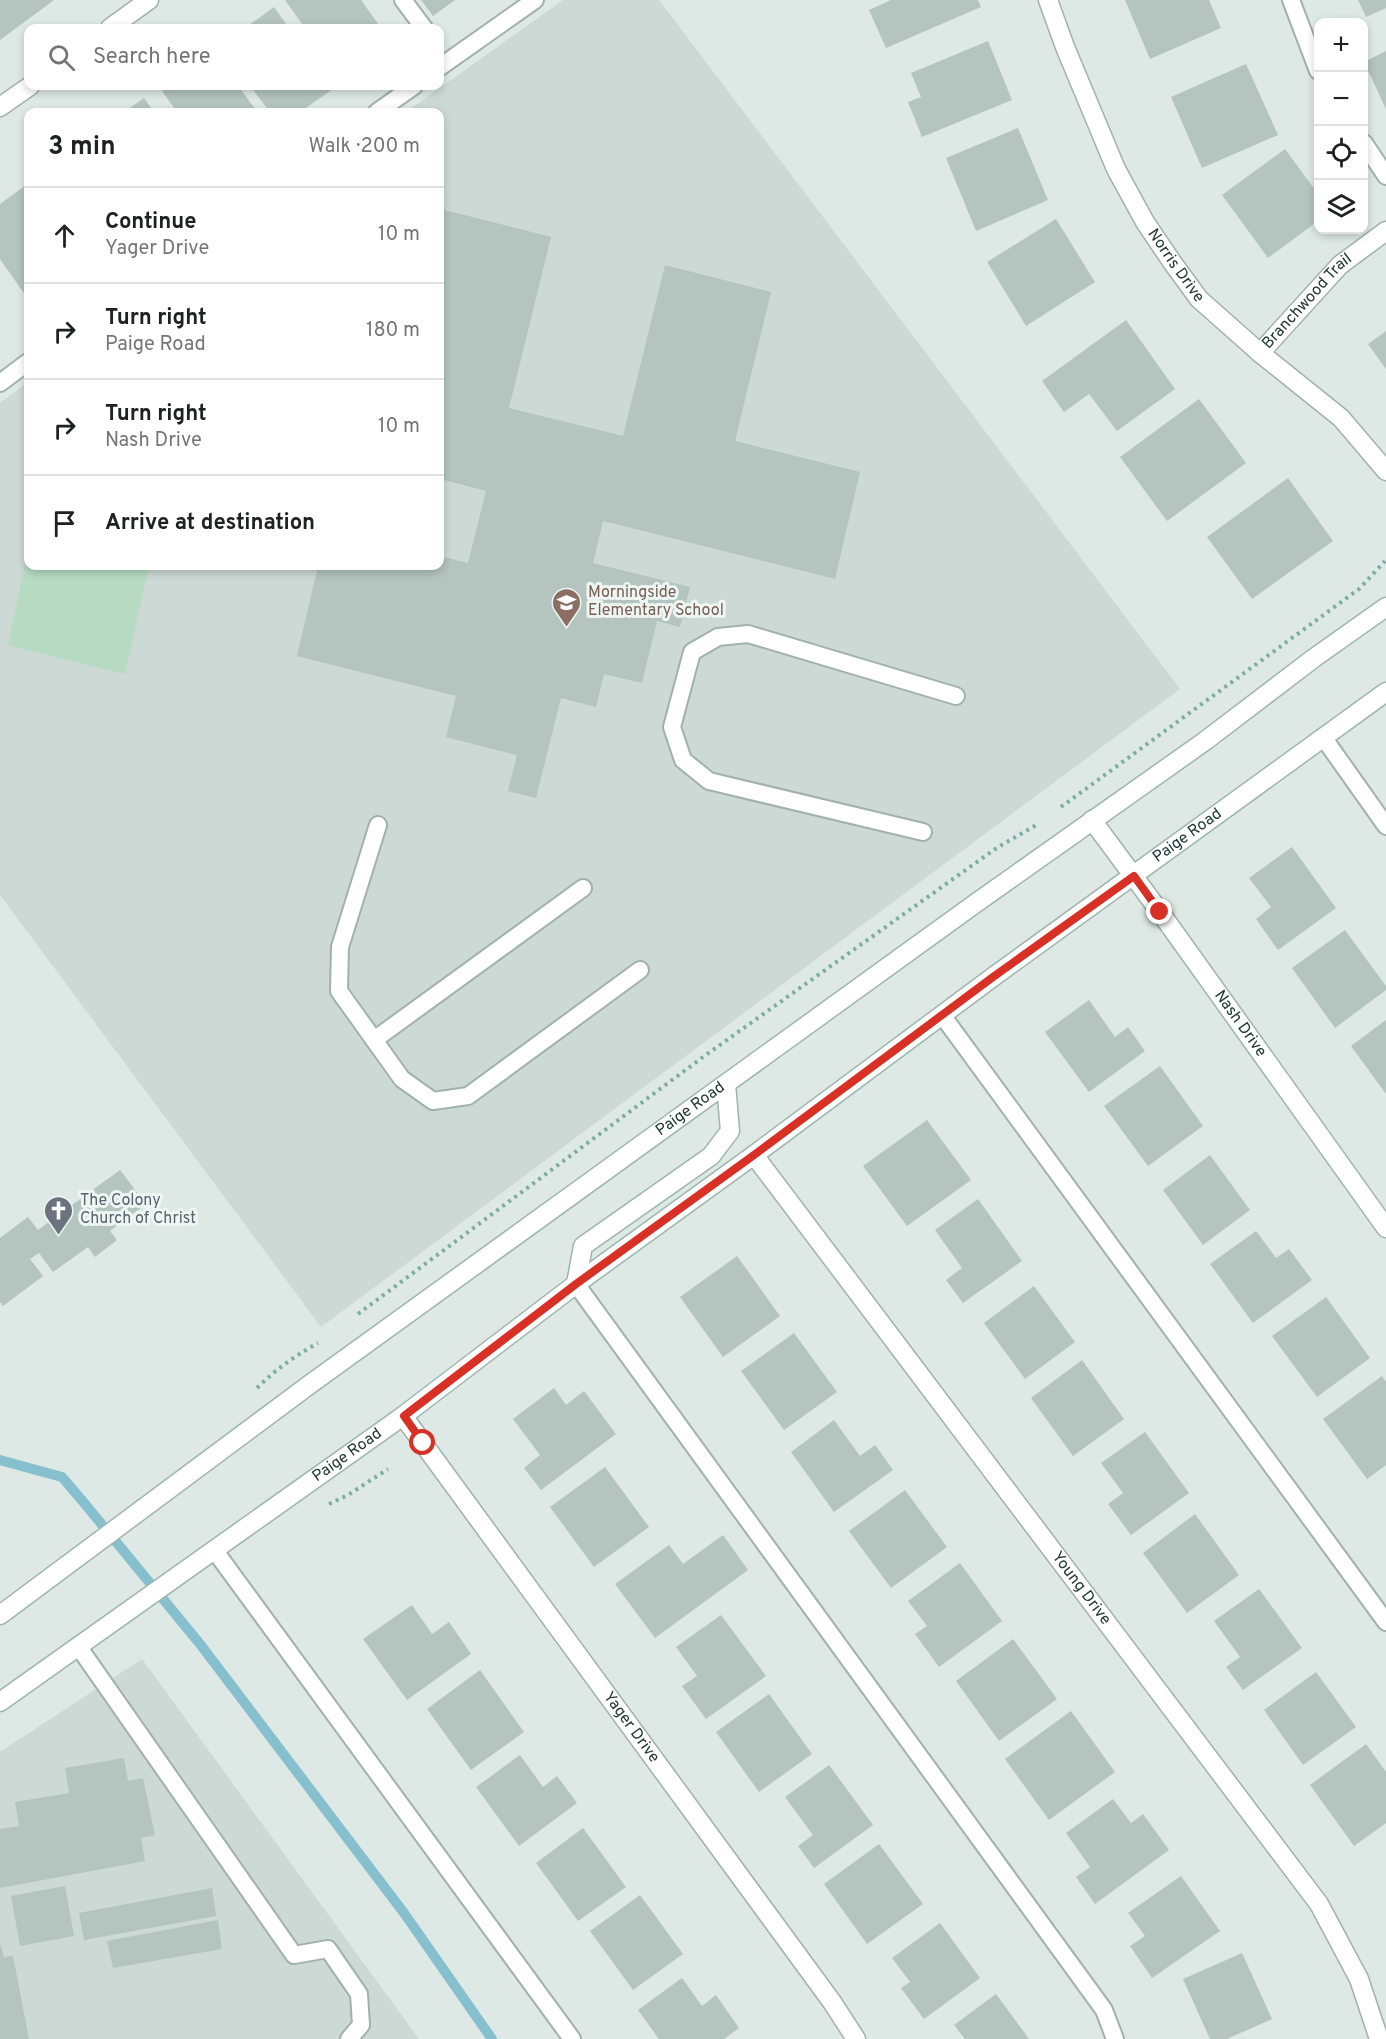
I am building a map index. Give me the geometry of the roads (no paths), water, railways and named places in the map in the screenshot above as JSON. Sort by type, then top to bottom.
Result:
[{"type":"main road","points":[[113,24],[124,8],[149,0]]},
{"type":"main road","name":"Norris Drive","points":[[1048,0],[1116,169],[1145,222],[1199,299],[1260,353],[1341,418],[1386,471]]},
{"type":"main road","points":[[0,107],[24,90]]},
{"type":"main road","name":"Branchwood Trail","points":[[1260,353],[1340,265],[1386,231]]},
{"type":"main road","name":"Paige Road","points":[[0,1615],[309,1385],[1092,820],[1205,741],[1314,658],[1386,607]]},
{"type":"main road","name":"Paige Road","points":[[0,1702],[404,1416],[576,1284],[1386,692]]},
{"type":"main road","name":"Nash Drive","points":[[1092,820],[1386,1228]]},
{"type":"main road","points":[[576,1284],[583,1246],[711,1156],[730,1131],[726,1084]]},
{"type":"main road","name":"Young Drive","points":[[754,1155],[1319,1904],[1359,1979],[1379,2039]]},
{"type":"main road","name":"Yager Drive","points":[[404,1416],[832,2001],[856,2039]]},
{"type":"lane","points":[[403,0],[421,24]]},
{"type":"lane","points":[[444,58],[535,0]]},
{"type":"lane","points":[[1291,0],[1314,60]]},
{"type":"lane","points":[[383,108],[408,90]]},
{"type":"lane","points":[[1368,148],[1386,176]]},
{"type":"lane","points":[[0,383],[24,365]]},
{"type":"lane","points":[[923,832],[709,781],[683,760],[672,727],[692,652],[718,637],[748,634],[956,696]]},
{"type":"lane","points":[[1323,738],[1386,826]]},
{"type":"lane","points":[[378,825],[340,947],[339,991],[402,1079],[433,1101],[468,1096],[640,970]]},
{"type":"lane","points":[[374,1040],[583,888]]},
{"type":"lane","points":[[942,1015],[1386,1622]]},
{"type":"lane","points":[[576,1284],[1104,2010],[1115,2039]]},
{"type":"lane","points":[[215,1551],[572,2039]]},
{"type":"lane","points":[[78,1646],[294,1955],[328,1948],[359,1994],[361,2025],[350,2039]]},
{"type":"waterway","points":[[0,1460],[62,1477],[85,1504],[200,1644],[404,1913],[492,2039]]},
{"type":"place","name":"Morningside Elementary School","points":[[567,628]]},
{"type":"place","name":"The Colony Church of Christ","points":[[59,1236]]}]
